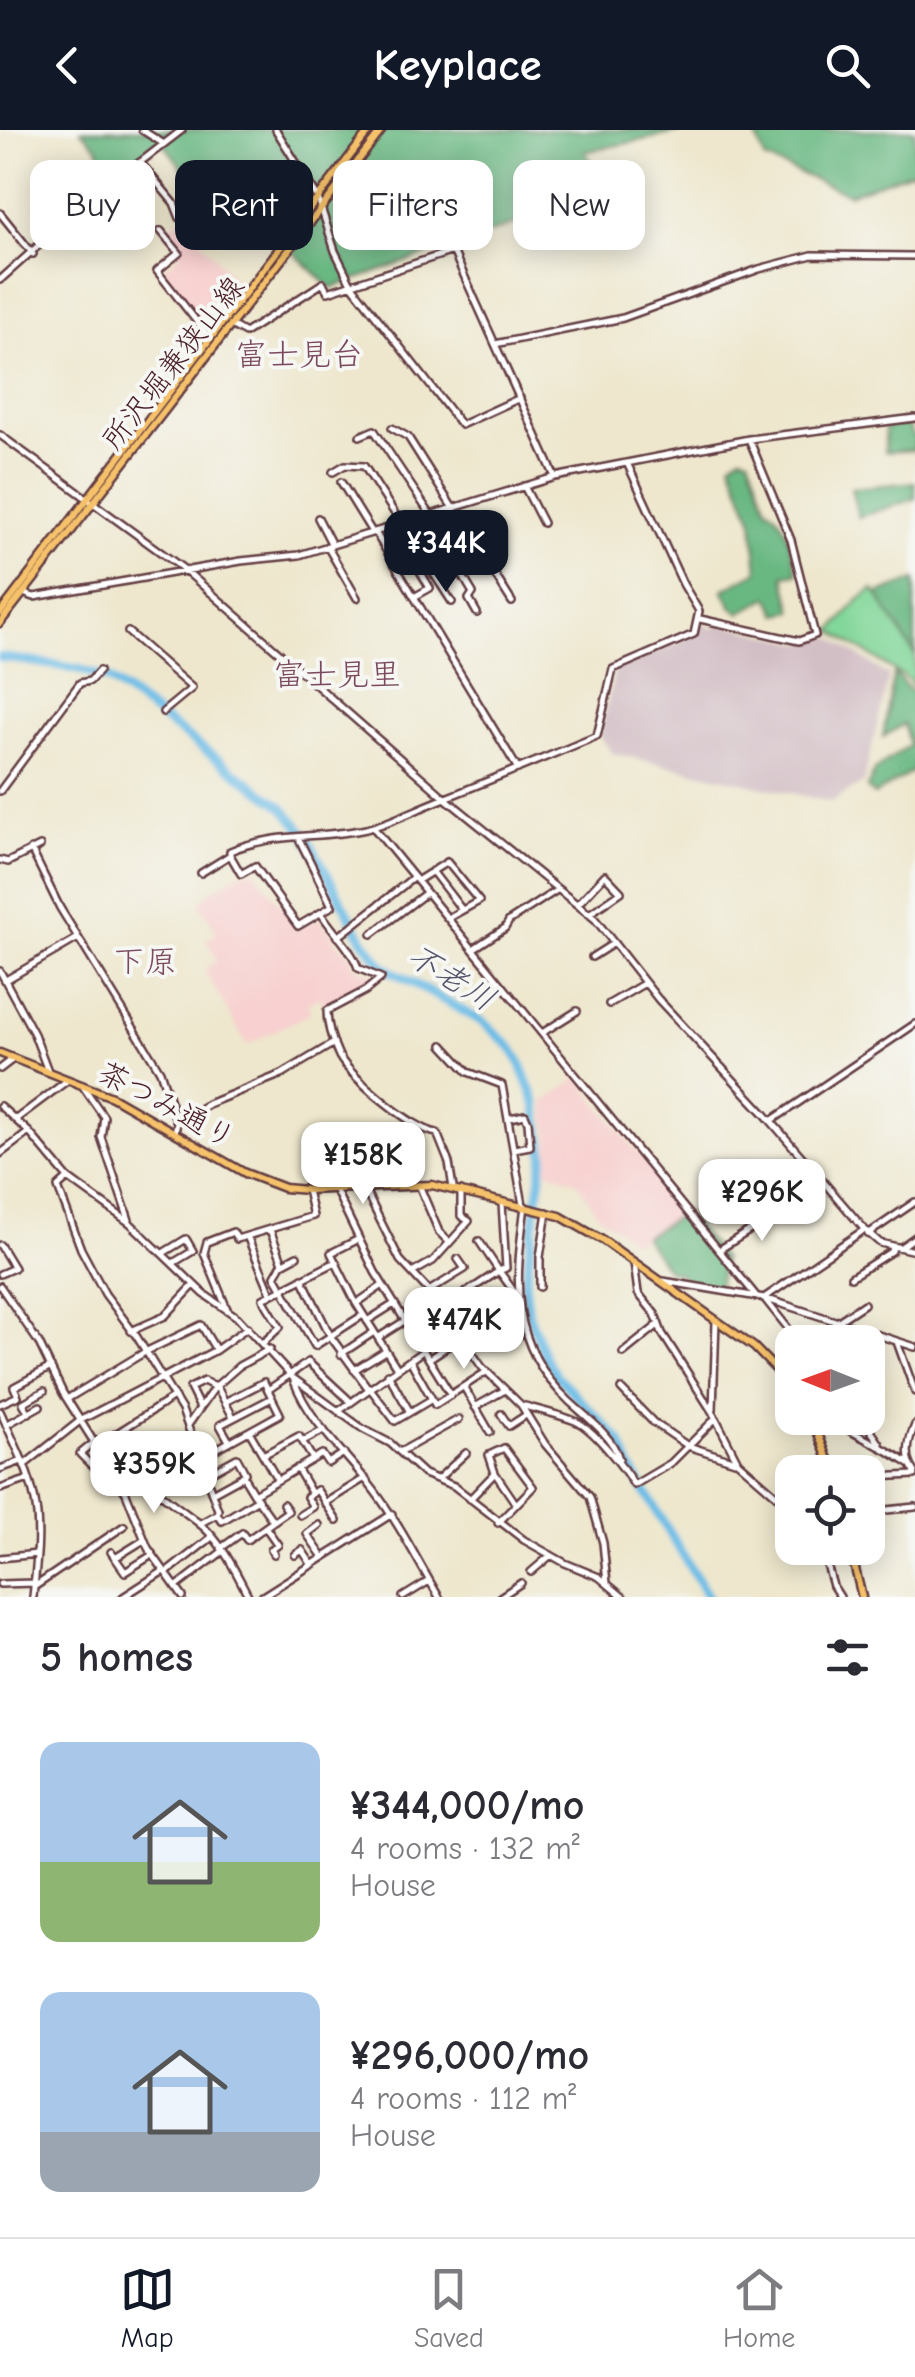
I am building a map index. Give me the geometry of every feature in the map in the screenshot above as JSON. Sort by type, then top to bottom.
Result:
[{"type":"main road","name":"所沢堀兼狭山線","points":[[0,623],[370,130]]},
{"type":"main road","name":"所沢堀兼狭山線","points":[[2,608],[231,325],[382,130]]},
{"type":"main road","name":"茶つみ通り","points":[[0,1053],[112,1097],[259,1180],[284,1188],[419,1185],[457,1189],[548,1212],[580,1226],[634,1262],[756,1350],[775,1369]]},
{"type":"main road","points":[[854,1565],[862,1597]]},
{"type":"street","points":[[142,130],[164,144]]},
{"type":"street","points":[[143,160],[182,130]]},
{"type":"street","points":[[276,130],[318,198],[335,251],[351,284],[460,425],[520,398]]},
{"type":"street","points":[[155,180],[175,206]]},
{"type":"street","points":[[0,213],[32,254]]},
{"type":"street","points":[[160,230],[179,253],[157,271],[208,336]]},
{"type":"street","points":[[0,280],[36,250]]},
{"type":"street","points":[[231,325],[245,333],[323,283],[328,292],[453,251],[555,477]]},
{"type":"street","points":[[495,344],[623,318],[759,268],[812,255],[915,256]]},
{"type":"street","points":[[23,593],[34,597],[285,557],[555,477],[749,439],[915,418]]},
{"type":"street","points":[[392,428],[408,437],[512,602]]},
{"type":"street","points":[[360,436],[374,430],[474,593],[468,599],[477,613]]},
{"type":"street","points":[[0,435],[186,570],[445,798],[589,914],[645,984],[866,1232],[880,1243],[915,1251]]},
{"type":"street","points":[[700,619],[799,640],[815,635],[790,540],[749,439]]},
{"type":"street","points":[[202,873],[234,849],[273,839],[300,841],[311,835],[373,827],[597,736],[613,669],[694,634],[700,619],[627,464]]},
{"type":"street","points":[[333,472],[346,465],[364,466],[452,602]]},
{"type":"street","points":[[341,482],[518,769]]},
{"type":"street","points":[[524,486],[543,524]]},
{"type":"street","points":[[318,518],[358,598]]},
{"type":"street","points":[[414,597],[430,588],[415,563],[424,557]]},
{"type":"street","points":[[128,632],[192,688],[164,712]]},
{"type":"street","points":[[0,792],[80,682],[90,681],[98,671]]},
{"type":"street","points":[[373,827],[784,1325]]},
{"type":"street","points":[[230,855],[241,874],[256,866],[297,926],[332,906],[300,841]]},
{"type":"street","points":[[0,860],[8,862],[40,846]]},
{"type":"street","points":[[31,849],[60,908],[164,1080],[177,1123],[175,1132]]},
{"type":"street","points":[[337,938],[415,879],[447,862],[479,901],[448,918]]},
{"type":"street","points":[[432,871],[462,910]]},
{"type":"street","points":[[577,905],[605,875],[620,892],[589,914]]},
{"type":"street","points":[[473,950],[505,928],[509,920],[557,890]]},
{"type":"street","points":[[372,934],[426,893]]},
{"type":"street","points":[[321,912],[337,938],[356,957],[358,968],[382,978],[327,1011],[342,1060],[357,1079],[420,1128],[437,1133],[457,1189],[461,1216],[469,1221],[433,1261],[412,1274]]},
{"type":"street","points":[[6,980],[78,938]]},
{"type":"street","points":[[592,957],[614,943]]},
{"type":"street","points":[[0,970],[45,1057],[48,1072]]},
{"type":"street","points":[[609,1004],[645,984]]},
{"type":"street","points":[[542,1033],[577,1011]]},
{"type":"street","points":[[771,1121],[915,1024]]},
{"type":"street","points":[[177,1123],[208,1104],[282,1074],[334,1043]]},
{"type":"street","points":[[443,1045],[468,1072],[502,1086],[525,1206],[516,1294],[524,1334],[560,1393],[609,1440],[634,1485],[671,1463],[714,1416],[716,1320]]},
{"type":"street","points":[[0,1068],[14,1058]]},
{"type":"street","points":[[16,1119],[68,1080]]},
{"type":"street","points":[[82,1085],[104,1118],[101,1137],[130,1223]]},
{"type":"street","points":[[0,1106],[29,1132],[68,1178],[130,1223],[194,1285],[248,1327],[293,1377],[400,1452],[424,1474],[454,1486],[498,1523],[607,1582],[622,1597]]},
{"type":"street","points":[[510,1118],[525,1115],[528,1122],[530,1146],[514,1149]]},
{"type":"street","points":[[0,1154],[29,1132]]},
{"type":"street","points":[[68,1178],[58,1187],[62,1204],[105,1294],[174,1397],[222,1522],[277,1479],[322,1454],[328,1463],[344,1453]]},
{"type":"street","points":[[719,1250],[824,1182]]},
{"type":"street","points":[[419,1185],[439,1232],[449,1242]]},
{"type":"street","points":[[364,1188],[400,1260],[429,1291],[486,1372],[521,1406],[545,1444],[590,1498],[603,1543],[607,1582]]},
{"type":"street","points":[[335,1189],[384,1285],[452,1395]]},
{"type":"street","points":[[227,1309],[204,1252],[207,1242],[233,1232],[237,1239],[313,1216],[306,1190]]},
{"type":"street","points":[[441,1309],[506,1268],[502,1200]]},
{"type":"street","points":[[760,1298],[915,1202]]},
{"type":"street","points":[[540,1287],[548,1212]]},
{"type":"street","points":[[270,1230],[283,1263]]},
{"type":"street","points":[[246,1236],[271,1293]]},
{"type":"street","points":[[851,1277],[915,1237]]},
{"type":"street","points":[[163,1253],[186,1239],[194,1252],[173,1263]]},
{"type":"street","points":[[359,1239],[331,1253],[356,1304],[396,1368]]},
{"type":"street","points":[[480,1241],[516,1294]]},
{"type":"street","points":[[0,1245],[14,1268],[0,1274]]},
{"type":"street","points":[[297,1256],[283,1263],[275,1276],[315,1346],[396,1303]]},
{"type":"street","points":[[429,1291],[465,1269],[458,1258]]},
{"type":"street","points":[[264,1342],[280,1328],[262,1298],[336,1262]]},
{"type":"street","points":[[634,1262],[636,1287],[656,1314],[658,1325],[738,1462],[775,1496]]},
{"type":"street","points":[[302,1278],[340,1354],[395,1421],[432,1399]]},
{"type":"street","points":[[661,1281],[760,1298],[915,1348]]},
{"type":"street","points":[[131,1331],[165,1316],[194,1285]]},
{"type":"street","points":[[356,1304],[384,1285]]},
{"type":"street","points":[[0,1286],[24,1318],[67,1400],[97,1443],[126,1493],[152,1555],[180,1596]]},
{"type":"street","points":[[496,1313],[516,1294]]},
{"type":"street","points":[[340,1354],[405,1319],[434,1298]]},
{"type":"street","points":[[837,1322],[864,1304]]},
{"type":"street","points":[[67,1400],[146,1352],[201,1325],[216,1350]]},
{"type":"street","points":[[624,1353],[658,1325]]},
{"type":"street","points":[[0,1469],[23,1462],[81,1420],[216,1350],[248,1327]]},
{"type":"street","points":[[430,1358],[460,1338]]},
{"type":"street","points":[[897,1342],[915,1392]]},
{"type":"street","points":[[188,1426],[214,1387],[239,1366],[270,1349]]},
{"type":"street","points":[[354,1370],[386,1350]]},
{"type":"street","points":[[339,1411],[424,1350]]},
{"type":"street","points":[[410,1360],[436,1405],[486,1372]]},
{"type":"street","points":[[268,1390],[293,1377],[308,1362],[350,1401]]},
{"type":"street","points":[[33,1597],[37,1514],[29,1478],[0,1408],[18,1396],[14,1387],[51,1368]]},
{"type":"street","points":[[388,1374],[410,1412]]},
{"type":"street","points":[[293,1377],[304,1403],[392,1514],[439,1597]]},
{"type":"street","points":[[200,1408],[190,1388],[204,1381],[214,1387],[233,1418]]},
{"type":"street","points":[[200,1458],[280,1414],[264,1382],[225,1402]]},
{"type":"street","points":[[464,1388],[490,1432]]},
{"type":"street","points":[[622,1389],[654,1422],[688,1446],[738,1462]]},
{"type":"street","points":[[475,1406],[505,1390]]},
{"type":"street","points":[[28,1413],[23,1403],[44,1392]]},
{"type":"street","points":[[90,1465],[80,1454],[174,1397]]},
{"type":"street","points":[[229,1442],[220,1425],[272,1398]]},
{"type":"street","points":[[6,1425],[40,1406]]},
{"type":"street","points":[[521,1406],[580,1423],[619,1459]]},
{"type":"street","points":[[501,1414],[509,1426],[526,1415]]},
{"type":"street","points":[[400,1452],[459,1420]]},
{"type":"street","points":[[909,1464],[909,1441],[915,1424]]},
{"type":"street","points":[[303,1442],[324,1430]]},
{"type":"street","points":[[250,1431],[277,1479]]},
{"type":"street","points":[[860,1435],[909,1464],[915,1474],[885,1476]]},
{"type":"street","points":[[874,1435],[880,1444]]},
{"type":"street","points":[[263,1455],[299,1436],[313,1459]]},
{"type":"street","points":[[97,1443],[131,1474],[138,1473],[160,1454],[150,1442],[121,1464]]},
{"type":"street","points":[[498,1523],[533,1487],[504,1448],[489,1455],[516,1504]]},
{"type":"street","points":[[438,1480],[466,1453]]},
{"type":"street","points":[[206,1475],[237,1458],[243,1476],[273,1522]]},
{"type":"street","points":[[297,1468],[312,1494]]},
{"type":"street","points":[[470,1499],[495,1472]]},
{"type":"street","points":[[138,1473],[212,1537],[245,1595]]},
{"type":"street","points":[[212,1493],[243,1476]]},
{"type":"street","points":[[0,1489],[29,1478]]},
{"type":"street","points":[[325,1503],[365,1478]]},
{"type":"street","points":[[300,1516],[312,1507],[307,1497],[317,1490],[336,1521]]},
{"type":"street","points":[[176,1587],[242,1533],[247,1540],[266,1528],[288,1510],[283,1504]]},
{"type":"street","points":[[885,1510],[915,1507]]},
{"type":"street","points":[[199,1524],[217,1514]]},
{"type":"street","points":[[261,1597],[392,1514]]},
{"type":"street","points":[[319,1525],[307,1534],[323,1558]]},
{"type":"street","points":[[0,1584],[34,1585],[124,1526]]},
{"type":"street","points":[[266,1528],[278,1545],[271,1550],[274,1554]]},
{"type":"street","points":[[123,1597],[212,1537]]},
{"type":"street","points":[[144,1540],[113,1555],[125,1572],[152,1555]]},
{"type":"street","points":[[295,1555],[302,1550],[312,1565]]},
{"type":"street","points":[[0,1558],[36,1554]]},
{"type":"street","points":[[530,1572],[551,1555]]},
{"type":"street","points":[[827,1565],[840,1597]]},
{"type":"street","points":[[403,1597],[429,1580]]},
{"type":"street","points":[[500,1597],[520,1584]]},
{"type":"shaded area","points":[[175,223],[175,246],[164,232]]},
{"type":"shaded area","points":[[179,250],[209,250],[241,289],[207,334],[160,272],[181,253]]},
{"type":"shaded area","points":[[701,623],[714,629],[717,623],[803,643],[820,636],[831,637],[889,676],[863,783],[831,802],[612,753],[600,736],[615,670],[695,635]]},
{"type":"shaded area","points":[[255,870],[297,929],[321,917],[335,941],[353,957],[354,966],[379,977],[367,988],[326,1008],[319,997],[307,1004],[311,1013],[247,1045],[204,970],[217,960],[206,939],[217,933],[200,903],[239,873]]},
{"type":"shaded area","points":[[578,1078],[684,1211],[635,1242],[599,1215],[576,1181],[545,1170],[549,1140],[543,1103]]},
{"type":"shaded area","points":[[343,1150],[349,1163],[339,1167],[344,1184],[311,1186],[302,1163]]},
{"type":"green space","points":[[81,130],[690,130],[585,152],[589,160],[513,160],[513,225],[493,232],[493,160],[333,160],[333,250],[440,250],[331,288],[291,250],[313,250],[313,160],[176,160],[161,140],[133,160],[103,160],[98,148]]},
{"type":"green space","points":[[754,130],[915,130],[915,170],[849,194],[765,159]]},
{"type":"green space","points":[[906,423],[915,439],[915,450],[885,452],[885,428]]},
{"type":"green space","points":[[741,455],[749,457],[767,507],[780,519],[788,536],[798,573],[784,575],[793,611],[778,614],[769,597],[740,613],[723,590],[758,571],[753,521],[731,463]]},
{"type":"green space","points":[[915,482],[915,499],[858,517],[851,488]]},
{"type":"green space","points":[[915,580],[915,654],[914,654],[877,594]]},
{"type":"green space","points":[[873,589],[915,645],[915,688],[909,680],[832,631]]},
{"type":"green space","points":[[894,673],[915,695],[915,770],[874,795],[867,788],[875,770],[909,745],[904,724],[883,737]]},
{"type":"green space","points":[[685,1212],[723,1259],[718,1288],[684,1281],[681,1274],[667,1270],[644,1237]]},
{"type":"waterway","name":"不老川","points":[[0,657],[79,669],[108,679],[284,808],[305,834],[363,940],[384,967],[483,1022],[511,1047],[536,1103],[544,1155],[525,1283],[529,1315],[555,1374],[620,1441],[629,1465],[708,1597]]},
{"type":"district","name":"富士見台","points":[[299,354]]},
{"type":"district","name":"富士見里","points":[[337,674]]},
{"type":"district","name":"下原","points":[[145,961]]}]
